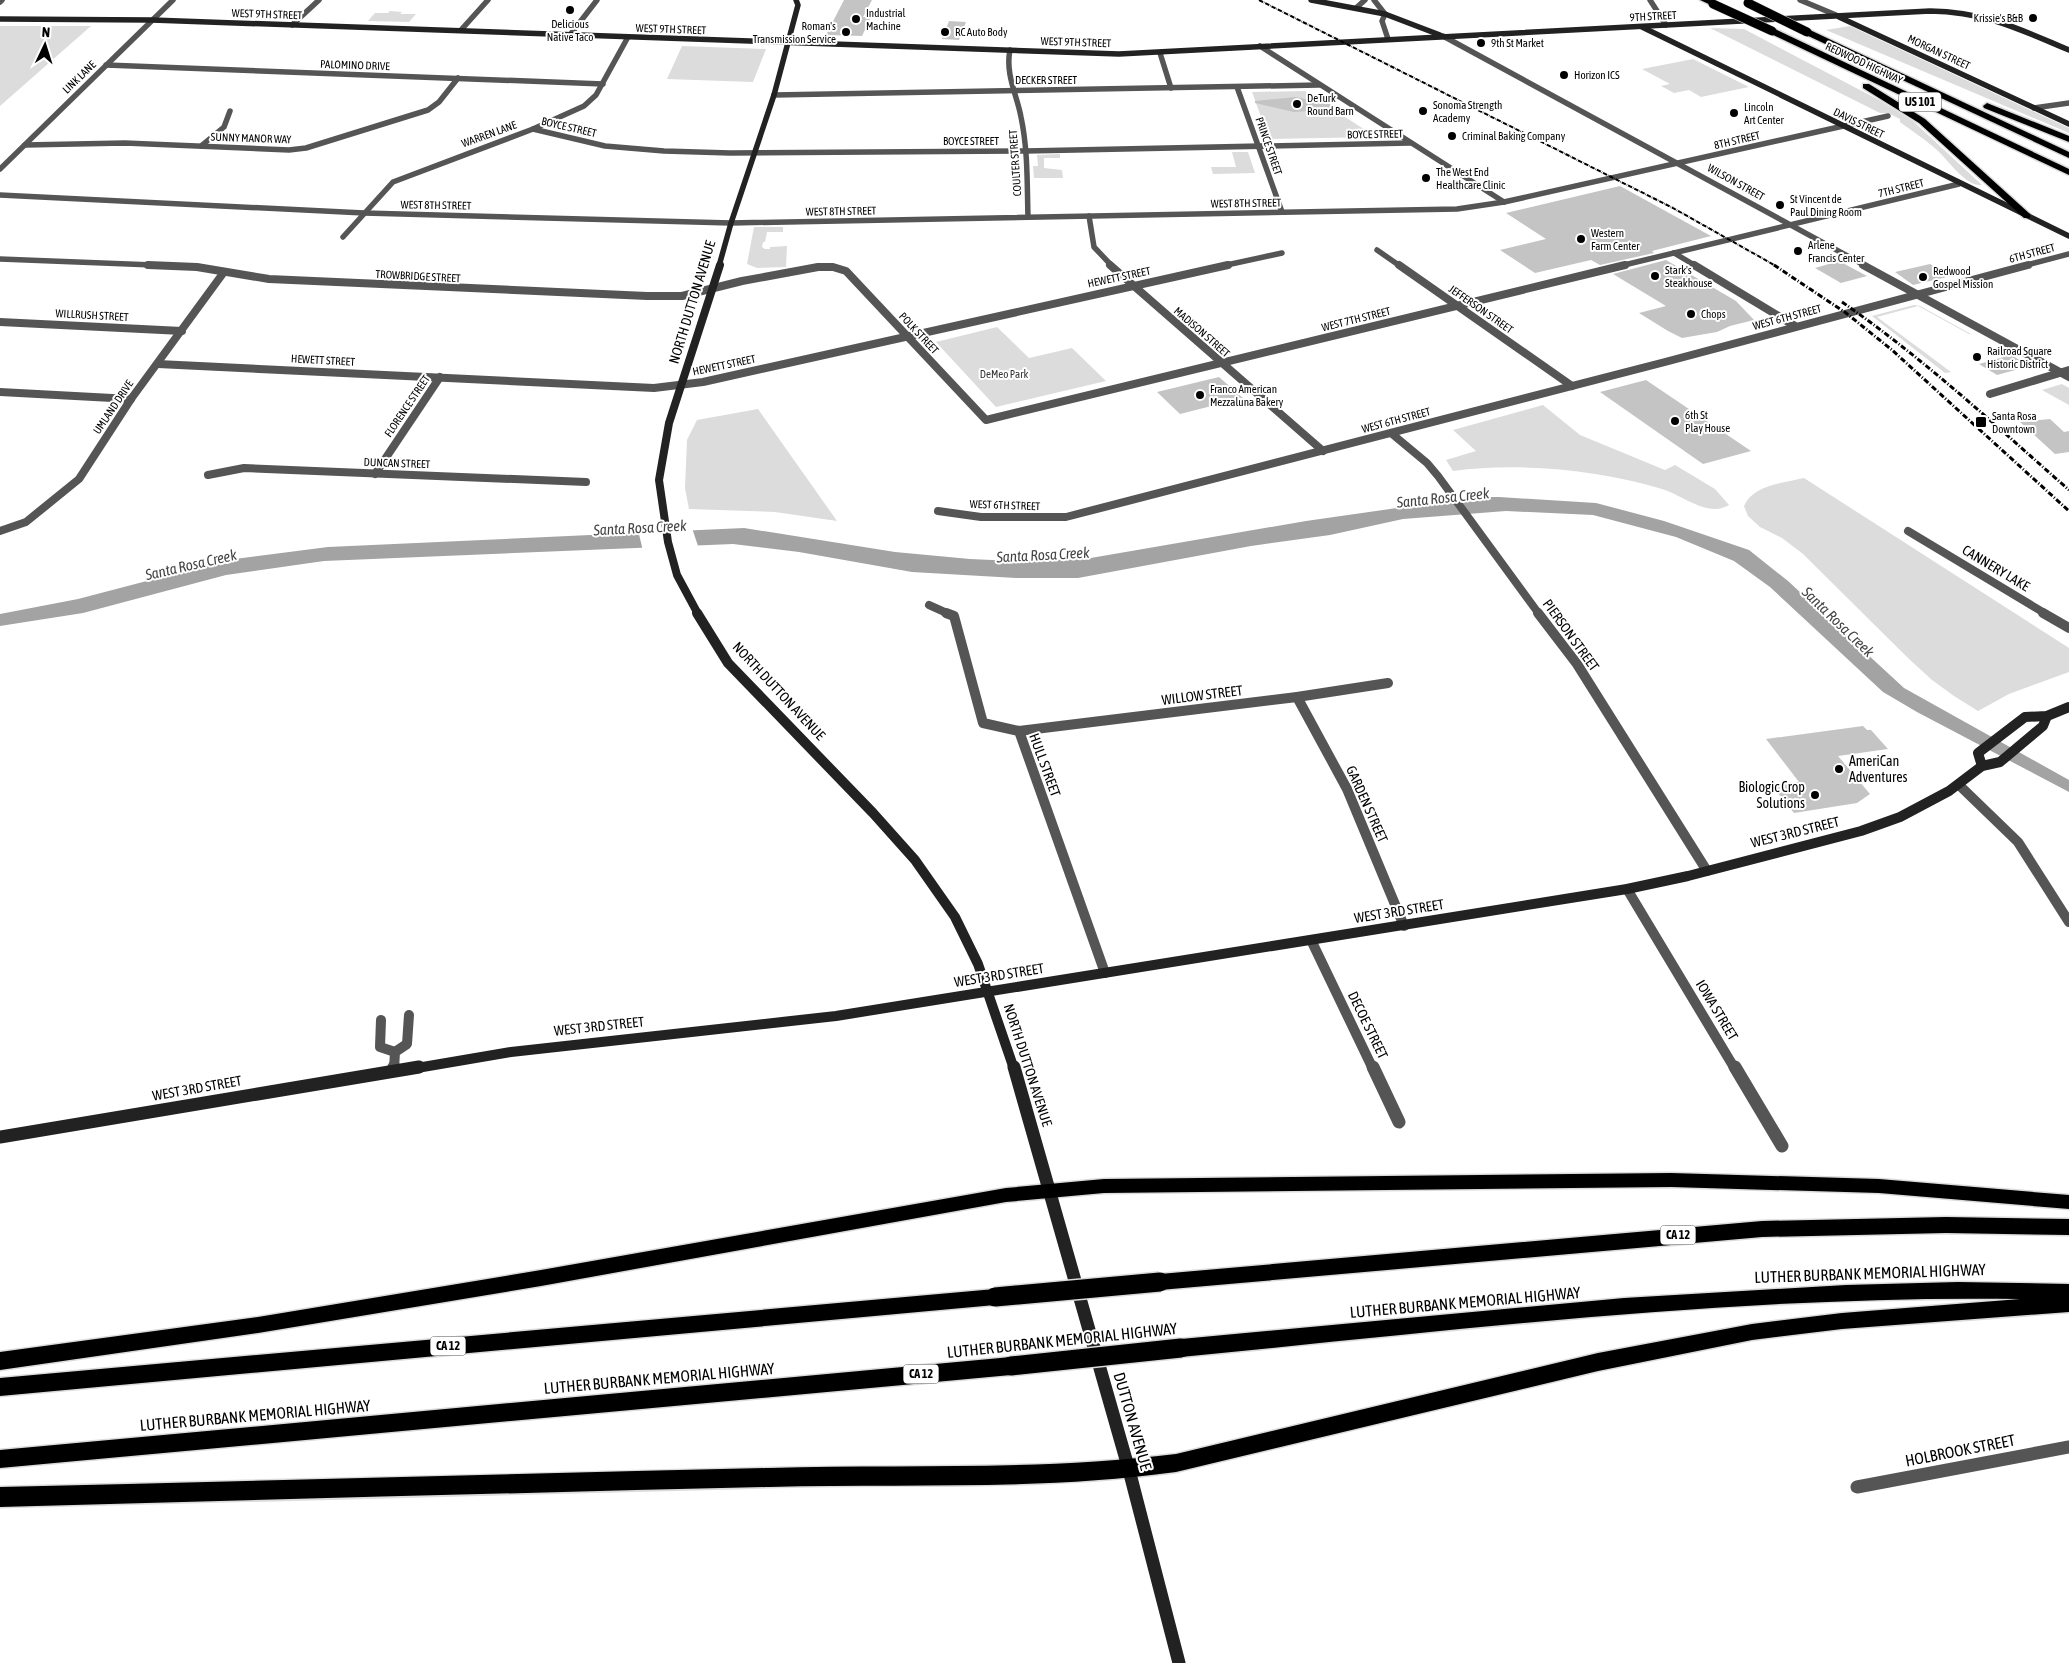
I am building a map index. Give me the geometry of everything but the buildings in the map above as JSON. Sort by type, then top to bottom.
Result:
[{"type":"highway","name":"REDWOOD HIGHWAY","points":[[1704,0],[2069,172]]},
{"type":"highway","name":"REDWOOD HIGHWAY","points":[[1745,2],[2069,155]]},
{"type":"highway","points":[[1772,31],[1916,116],[2027,216]]},
{"type":"highway","points":[[1807,32],[2069,139]]},
{"type":"highway","points":[[0,1361],[258,1325],[550,1276],[1006,1195],[1050,1190],[1104,1186],[1292,1183],[1698,1180],[1888,1186],[2069,1202]]},
{"type":"highway","name":"CA 12","points":[[0,1386],[1762,1229],[1946,1224],[2069,1227]]},
{"type":"highway","name":"LUTHER BURBANK MEMORIAL HIGHWAY","points":[[0,1459],[1011,1366],[1181,1348],[1560,1313],[1788,1294],[1974,1289],[2069,1292]]},
{"type":"highway","points":[[0,1497],[814,1476],[970,1477],[1129,1470],[1176,1463],[1598,1362],[1734,1335],[1842,1321],[2069,1304]]},
{"type":"street","name":"LINK LANE","points":[[0,169],[173,0]]},
{"type":"street","points":[[292,25],[319,0]]},
{"type":"street","points":[[461,30],[488,0]]},
{"type":"street","points":[[570,35],[597,0]]},
{"type":"street","name":"NORTH DUTTON AVENUE","points":[[796,0],[798,5],[774,95],[731,223],[713,289],[669,423],[662,451],[659,480],[668,542],[677,575],[702,622],[728,663],[873,813],[915,860],[955,917],[978,964],[989,992],[1019,1082],[1050,1190]]},
{"type":"street","points":[[1314,1],[1332,0]]},
{"type":"street","points":[[1356,8],[1365,0]]},
{"type":"street","points":[[1374,0],[1385,14]]},
{"type":"street","points":[[1650,0],[1666,25]]},
{"type":"street","name":"MORGAN STREET","points":[[1800,0],[2069,124]]},
{"type":"street","points":[[1314,1],[1385,14],[1443,36]]},
{"type":"street","name":"9TH STREET","points":[[1342,41],[1641,27],[1836,15],[1965,12],[1996,20],[2068,48]]},
{"type":"street","points":[[1385,14],[1382,21],[1388,39]]},
{"type":"street","name":"WEST 9TH STREET","points":[[0,19],[152,20],[461,30],[788,44],[1119,54],[1342,41]]},
{"type":"street","name":"DAVIS STREET","points":[[1641,27],[1750,78],[1959,184],[2069,236]]},
{"type":"street","name":"WILSON STREET","points":[[1443,36],[1678,163],[1915,295],[2069,377]]},
{"type":"street","name":"WARREN LANE","points":[[343,237],[393,182],[534,129],[584,106],[596,95],[628,37]]},
{"type":"street","points":[[1260,46],[1504,202]]},
{"type":"street","name":"COULTER STREET","points":[[1010,50],[1012,90],[1020,116],[1026,151],[1028,217]]},
{"type":"street","points":[[1160,53],[1171,88]]},
{"type":"street","name":"PALOMINO DRIVE","points":[[106,65],[603,84]]},
{"type":"street","name":"SUNNY MANOR WAY","points":[[24,145],[125,143],[289,150],[306,148],[428,110],[439,102],[458,78]]},
{"type":"street","name":"DECKER STREET","points":[[774,95],[1319,85]]},
{"type":"street","name":"PRINCE STREET","points":[[1237,87],[1282,212]]},
{"type":"street","points":[[2034,108],[2069,102]]},
{"type":"street","points":[[201,146],[224,127],[230,118],[230,111]]},
{"type":"street","name":"8TH STREET","points":[[1678,163],[1888,116]]},
{"type":"street","name":"BOYCE STREET","points":[[534,129],[605,146],[664,151],[754,153],[1026,151],[1410,143]]},
{"type":"street","name":"WEST 8TH STREET","points":[[0,195],[364,213],[731,223],[1457,209],[1504,202],[1678,163]]},
{"type":"street","name":"7TH STREET","points":[[1730,239],[1959,184]]},
{"type":"street","name":"MADISON STREET","points":[[1089,216],[1094,248],[1132,286],[1323,451]]},
{"type":"street","name":"WEST 7TH STREET","points":[[986,420],[1730,239]]},
{"type":"street","name":"JEFFERSON STREET","points":[[1377,250],[1572,386]]},
{"type":"street","name":"HEWETT STREET","points":[[158,364],[654,388],[703,382],[1282,253]]},
{"type":"street","points":[[1674,253],[1795,326]]},
{"type":"street","name":"6TH STREET","points":[[1856,310],[2069,254]]},
{"type":"street","name":"TROWBRIDGE STREET","points":[[0,258],[197,268],[269,279],[646,296],[682,296],[742,281],[818,267],[833,267]]},
{"type":"street","name":"POLK STREET","points":[[833,267],[846,271],[986,420]]},
{"type":"street","name":"UMLAND DRIVE","points":[[0,531],[26,522],[79,479],[131,399],[224,272]]},
{"type":"street","name":"WEST 6TH STREET","points":[[938,511],[982,517],[1066,517],[1572,386],[1856,310]]},
{"type":"street","name":"WILLRUSH STREET","points":[[0,322],[182,331]]},
{"type":"street","points":[[1990,394],[2069,370]]},
{"type":"street","name":"FLORENCE STREET","points":[[375,474],[440,377]]},
{"type":"street","points":[[0,392],[131,399]]},
{"type":"street","name":"PIERSON STREET","points":[[1391,433],[1427,463],[1445,485],[1473,526],[1577,664],[1707,871]]},
{"type":"street","name":"DUNCAN STREET","points":[[208,475],[244,468],[586,482]]},
{"type":"street","name":"CANNERY LAKE","points":[[1908,531],[2069,628]]},
{"type":"street","name":"HULL STREET","points":[[929,605],[954,616],[984,723],[1018,731],[1105,973]]},
{"type":"street","name":"WILLOW STREET","points":[[1018,731],[1298,697],[1388,683]]},
{"type":"street","name":"GARDEN STREET","points":[[1298,697],[1347,790],[1404,926]]},
{"type":"street","points":[[1982,766],[1978,753],[2025,717],[2046,716],[2069,706]]},
{"type":"street","name":"WEST 3RD STREET","points":[[0,1137],[394,1070],[562,1045],[836,1016],[1627,889],[1707,871],[1876,826],[1918,809],[1959,784],[1982,766],[2000,762],[2043,726],[2046,716]]},
{"type":"street","points":[[1959,784],[2018,842],[2069,922]]},
{"type":"street","name":"IOWA STREET","points":[[1627,889],[1782,1146]]},
{"type":"street","name":"DECOE STREET","points":[[1311,940],[1399,1122]]},
{"type":"street","points":[[394,1070],[396,1052],[407,1044],[409,1015]]},
{"type":"street","points":[[381,1020],[380,1047],[396,1052]]},
{"type":"street","name":"DUTTON AVENUE","points":[[1050,1190],[1129,1470],[1179,1663]]},
{"type":"street","name":"HOLBROOK STREET","points":[[1858,1487],[2069,1447]]},
{"type":"green space","points":[[390,11],[402,12],[400,14],[416,14],[409,22],[368,21],[375,13],[388,13]]},
{"type":"green space","points":[[0,26],[91,26],[0,106]]},
{"type":"green space","points":[[1850,26],[2069,128],[2069,133],[1826,30]]},
{"type":"green space","points":[[1710,28],[1744,29],[1879,100],[1913,121],[1982,185],[1970,182],[1937,150],[1900,122],[1900,119],[1888,113],[1880,113]]},
{"type":"green space","points":[[682,46],[766,49],[753,82],[667,79]]},
{"type":"green space","points":[[1693,59],[1749,87],[1701,97],[1689,90],[1674,93],[1661,86],[1670,84],[1642,69]]},
{"type":"green space","points":[[1305,91],[1376,137],[1269,139],[1252,92]]},
{"type":"green space","points":[[1232,152],[1248,152],[1255,173],[1213,174],[1211,167],[1236,167]]},
{"type":"green space","points":[[1060,154],[1060,158],[1044,158],[1044,168],[1062,170],[1063,178],[1034,178],[1033,166],[1038,166],[1037,155]]},
{"type":"green space","points":[[754,227],[783,227],[783,232],[767,232],[762,247],[770,249],[770,247],[787,246],[786,267],[757,268],[747,264]]},
{"type":"green space","points":[[1914,305],[1920,306],[1971,334],[1918,306],[1877,317],[1951,372],[1945,373],[1872,316]]},
{"type":"green space","name":"DeMeo Park","points":[[997,327],[1029,358],[1072,348],[1106,381],[996,407],[936,342]]},
{"type":"green space","points":[[2062,384],[2069,388],[2069,405],[2042,390]]},
{"type":"green space","points":[[1543,405],[1580,435],[1665,470],[1675,465],[1715,489],[1729,505],[1712,509],[1695,504],[1662,489],[1638,482],[1586,473],[1505,467],[1453,471],[1446,460],[1476,451],[1453,430]]},
{"type":"green space","points":[[758,409],[837,521],[775,512],[689,509],[685,488],[687,440],[697,420]]},
{"type":"green space","points":[[1804,478],[2069,648],[2069,672],[2009,694],[1978,711],[1932,680],[1803,554],[1782,538],[1760,527],[1748,516],[1744,506],[1754,493],[1770,486]]},
{"type":"shaded area","points":[[1474,497],[1596,503],[1664,521],[1749,550],[1788,581],[1904,688],[2069,780],[2069,792],[1917,712],[1883,692],[1770,587],[1734,561],[1676,537],[1593,515],[1506,511],[1403,519],[1330,535],[1251,546],[1078,578],[1016,578],[912,572],[799,552],[733,544],[324,561],[226,575],[83,613],[0,626],[0,614],[78,599],[227,560],[328,547],[744,528],[895,552],[970,559],[1014,561],[1085,559],[1306,521]]},
{"type":"pier","points":[[692,528],[699,549],[643,551],[638,530]]},
{"type":"railway","points":[[1259,0],[1673,208],[1776,266]]},
{"type":"railway","points":[[1774,265],[1846,313],[1892,350],[2069,511]]},
{"type":"railway","points":[[1842,302],[1930,369],[2069,490]]},
{"type":"place","name":"Delicious Native Taco","points":[[570,10]]},
{"type":"place","name":"Krissie's B&B","points":[[2033,18]]},
{"type":"place","name":"Industrial Machine","points":[[856,19]]},
{"type":"place","name":"Roman's Transmission Service","points":[[846,32]]},
{"type":"place","name":"RC Auto Body","points":[[945,32]]},
{"type":"place","name":"9th St Market","points":[[1481,43]]},
{"type":"place","name":"Horizon ICS","points":[[1564,75]]},
{"type":"place","name":"DeTurk Round Barn","points":[[1297,104]]},
{"type":"place","name":"Sonoma Strength Academy","points":[[1423,111]]},
{"type":"place","name":"Lincoln Art Center","points":[[1734,113]]},
{"type":"place","name":"Criminal Baking Company","points":[[1452,136]]},
{"type":"place","name":"The West End Healthcare Clinic","points":[[1426,178]]},
{"type":"place","name":"St Vincent de Paul Dining Room","points":[[1780,205]]},
{"type":"place","name":"Western Farm Center","points":[[1581,239]]},
{"type":"place","name":"Arlene Francis Center","points":[[1798,251]]},
{"type":"place","name":"Stark's Steakhouse","points":[[1655,276]]},
{"type":"place","name":"Redwood Gospel Mission","points":[[1923,277]]},
{"type":"place","name":"Chops","points":[[1691,314]]},
{"type":"place","name":"Railroad Square Historic District","points":[[1977,357]]},
{"type":"place","name":"Franco American Mezzaluna Bakery","points":[[1200,395]]},
{"type":"place","name":"6th St Play House","points":[[1675,421]]},
{"type":"place","name":"Santa Rosa Downtown","points":[[1981,422]]},
{"type":"place","name":"AmeriCan Adventures","points":[[1839,769]]},
{"type":"place","name":"Biologic Crop Solutions","points":[[1815,795]]},
{"type":"water label","name":"Santa Rosa Creek","points":[[1443,498]]},
{"type":"water label","name":"Santa Rosa Creek","points":[[640,528]]},
{"type":"water label","name":"Santa Rosa Creek","points":[[1043,555]]},
{"type":"water label","name":"Santa Rosa Creek","points":[[191,565]]},
{"type":"water label","name":"Santa Rosa Creek","points":[[1838,622]]}]
